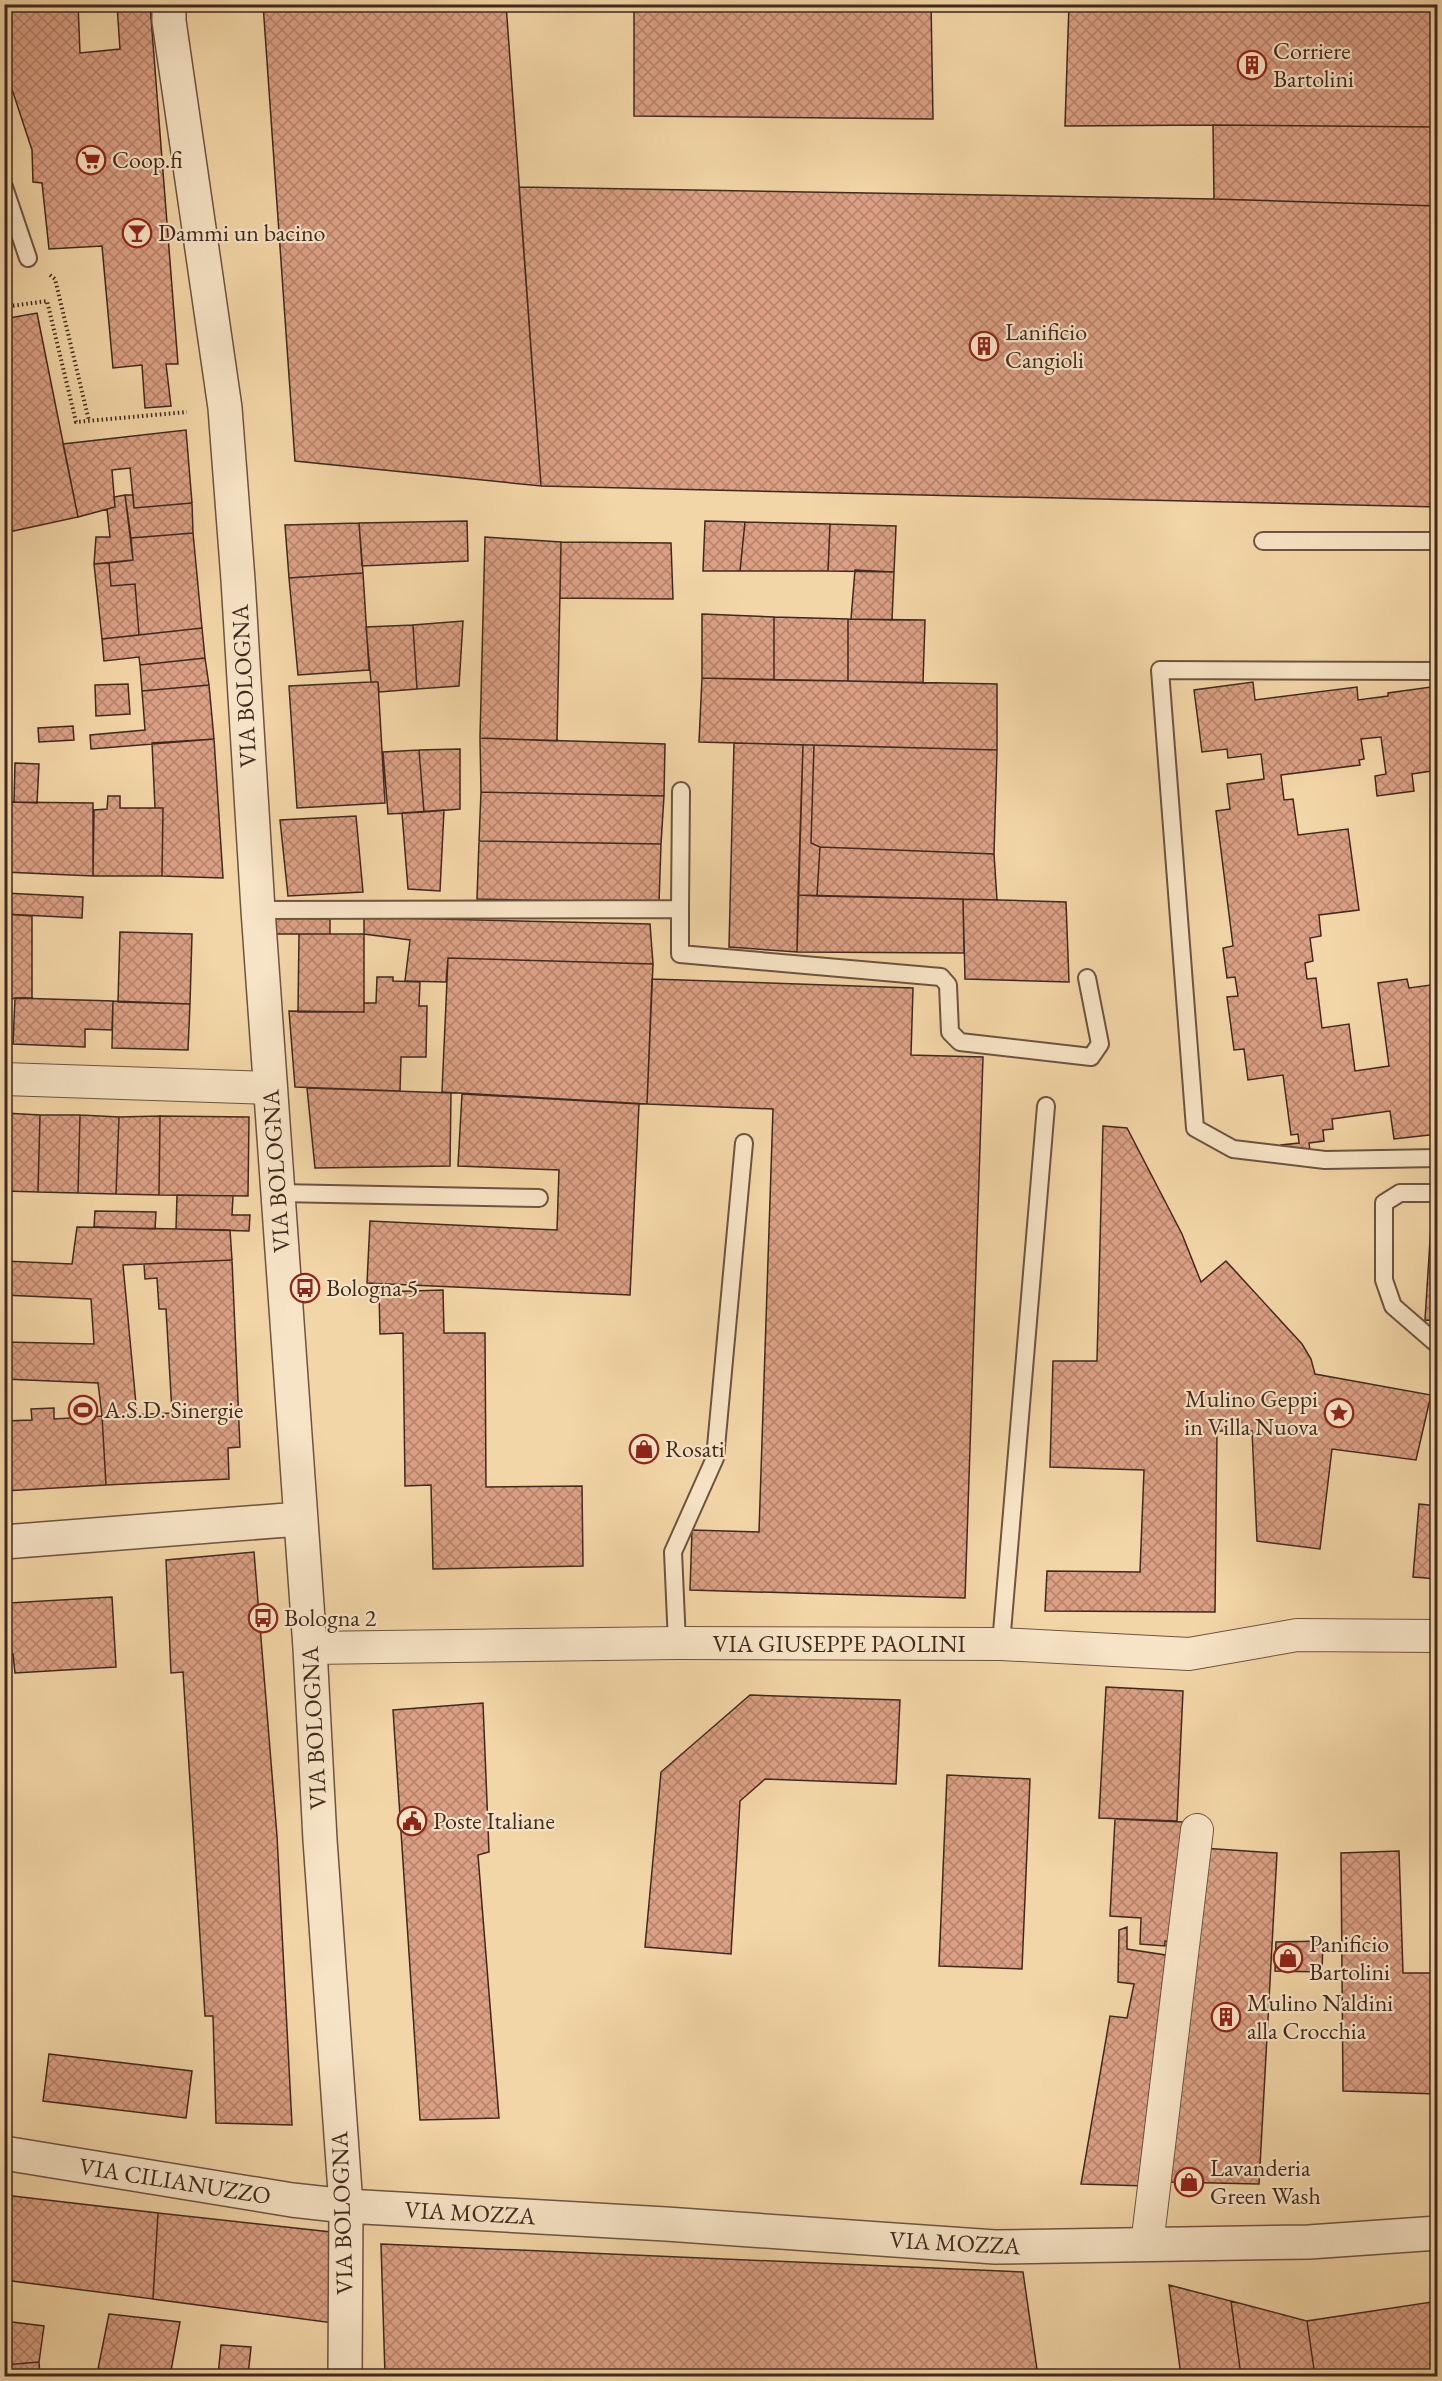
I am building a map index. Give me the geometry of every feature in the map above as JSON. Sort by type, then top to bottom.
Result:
[{"type":"street","name":"VIA BOLOGNA","points":[[169,4],[169,21],[225,408],[238,580],[258,910],[310,1648],[320,1840],[346,2206],[345,2376]]},
{"type":"street","points":[[4,1079],[270,1088]]},
{"type":"street","points":[[4,1542],[300,1519]]},
{"type":"street","name":"VIA GIUSEPPE PAOLINI","points":[[310,1648],[677,1643],[1001,1644],[1189,1654],[1297,1635],[1437,1636]]},
{"type":"street","points":[[1148,2244],[1197,1830]]},
{"type":"street","name":"VIA CILIANUZZO","points":[[4,2153],[292,2200],[346,2206]]},
{"type":"street","name":"VIA MOZZA","points":[[346,2206],[666,2224],[995,2247],[1309,2242],[1437,2233]]},
{"type":"lane","points":[[4,187],[28,258]]},
{"type":"lane","points":[[1263,541],[1437,541]]},
{"type":"lane","points":[[1437,671],[1160,670],[1195,1128],[1233,1149],[1325,1160],[1437,1158]]},
{"type":"lane","points":[[681,791],[680,954],[941,977],[948,985],[950,1032],[960,1042],[1091,1058],[1100,1044],[1087,978]]},
{"type":"lane","points":[[258,910],[680,909]]},
{"type":"lane","points":[[1001,1644],[1046,1106]]},
{"type":"lane","points":[[677,1643],[673,1552],[715,1458],[744,1143]]},
{"type":"lane","points":[[278,1193],[538,1198]]},
{"type":"lane","points":[[1437,1193],[1400,1193],[1384,1203],[1384,1280],[1393,1306],[1437,1345]]},
{"type":"path","points":[[28,258],[55,279],[89,421]]},
{"type":"path","points":[[4,307],[47,301],[76,422],[225,408]]},
{"type":"building","points":[[4,4],[78,4],[80,53],[120,49],[117,5],[150,5],[178,364],[166,364],[171,406],[145,408],[142,365],[113,368],[102,246],[49,249],[42,183],[33,182],[32,150],[4,65]]},
{"type":"building","points":[[263,4],[506,4],[541,486],[295,461]]},
{"type":"building","points":[[634,4],[931,4],[933,119],[634,116]]},
{"type":"building","name":"Corriere Bartolini","points":[[1069,4],[1438,4],[1438,127],[1065,126]]},
{"type":"building","points":[[1213,125],[1438,127],[1438,206],[1214,199]]},
{"type":"building","name":"Lanificio Cangioli","points":[[519,187],[1214,199],[1438,206],[1438,507],[541,486]]},
{"type":"building","points":[[37,313],[78,517],[4,533],[4,319]]},
{"type":"building","points":[[186,430],[192,503],[134,508],[130,468],[112,470],[115,507],[78,517],[63,444]]},
{"type":"building","points":[[125,495],[133,560],[94,564],[96,537],[110,537],[107,509],[115,507],[114,497]]},
{"type":"building","points":[[125,495],[133,495],[134,508],[192,503],[193,533],[131,538]]},
{"type":"building","points":[[467,521],[468,561],[362,566],[359,523]]},
{"type":"building","points":[[705,521],[745,522],[740,571],[703,571]]},
{"type":"building","points":[[745,522],[830,524],[828,571],[740,571]]},
{"type":"building","points":[[359,523],[363,573],[289,578],[285,525]]},
{"type":"building","points":[[830,524],[896,526],[894,572],[828,571]]},
{"type":"building","points":[[193,533],[202,628],[139,635],[135,584],[111,586],[109,563],[133,560],[131,538]]},
{"type":"building","points":[[485,537],[561,542],[557,741],[480,738]]},
{"type":"building","points":[[561,542],[671,543],[673,599],[560,598]]},
{"type":"building","points":[[109,563],[111,586],[135,584],[139,635],[102,639],[94,564]]},
{"type":"building","points":[[855,570],[894,572],[892,620],[851,619]]},
{"type":"building","points":[[363,573],[369,670],[298,675],[289,578]]},
{"type":"building","points":[[702,614],[774,617],[774,680],[702,678]]},
{"type":"building","points":[[774,617],[848,619],[848,681],[774,680]]},
{"type":"building","points":[[848,619],[925,620],[923,683],[848,681]]},
{"type":"building","points":[[463,621],[459,686],[417,689],[413,625]]},
{"type":"building","points":[[413,625],[417,689],[379,692],[378,682],[371,682],[366,627]]},
{"type":"building","points":[[202,628],[205,658],[140,665],[139,657],[104,661],[102,639]]},
{"type":"building","points":[[205,658],[209,685],[142,691],[140,665]]},
{"type":"building","points":[[702,678],[997,684],[997,750],[699,742]]},
{"type":"building","points":[[378,682],[385,803],[297,808],[289,686]]},
{"type":"building","points":[[1253,682],[1255,700],[1357,687],[1358,700],[1438,686],[1438,770],[1412,774],[1414,791],[1377,796],[1375,776],[1386,774],[1381,737],[1361,739],[1364,759],[1359,760],[1360,765],[1281,775],[1284,800],[1293,799],[1298,835],[1348,829],[1359,910],[1319,915],[1321,936],[1310,938],[1313,961],[1305,963],[1307,979],[1316,978],[1322,1028],[1349,1024],[1355,1071],[1389,1066],[1378,983],[1407,979],[1409,988],[1438,984],[1438,1134],[1394,1139],[1390,1111],[1332,1119],[1333,1129],[1323,1130],[1324,1141],[1309,1143],[1310,1150],[1282,1154],[1281,1145],[1299,1143],[1298,1134],[1291,1135],[1283,1075],[1248,1080],[1244,1049],[1234,1050],[1227,997],[1238,996],[1235,977],[1227,978],[1223,948],[1233,946],[1216,811],[1230,809],[1227,784],[1264,779],[1261,754],[1228,758],[1227,749],[1202,752],[1194,690]]},
{"type":"building","points":[[128,684],[130,714],[96,716],[95,685]]},
{"type":"building","points":[[209,685],[214,739],[91,749],[90,735],[145,730],[142,691]]},
{"type":"building","points":[[73,726],[74,740],[39,742],[38,728]]},
{"type":"building","points":[[480,738],[665,744],[664,796],[481,792]]},
{"type":"building","points":[[214,739],[223,878],[162,876],[163,808],[155,808],[152,743]]},
{"type":"building","points":[[734,743],[803,745],[797,952],[729,947]]},
{"type":"building","points":[[803,745],[814,745],[811,843],[820,847],[817,896],[798,895]]},
{"type":"building","points":[[814,745],[997,750],[994,854],[820,847],[811,843]]},
{"type":"building","points":[[460,749],[460,809],[424,812],[419,750]]},
{"type":"building","points":[[419,750],[424,812],[388,814],[383,752]]},
{"type":"building","points":[[15,763],[39,764],[37,803],[14,802]]},
{"type":"building","points":[[481,792],[664,796],[661,844],[479,841]]},
{"type":"building","points":[[108,796],[120,796],[120,808],[163,808],[162,876],[93,876],[94,810],[107,809]]},
{"type":"building","points":[[4,802],[93,803],[93,876],[4,872]]},
{"type":"building","points":[[444,810],[440,891],[408,889],[402,813]]},
{"type":"building","points":[[356,816],[363,892],[288,896],[280,820]]},
{"type":"building","points":[[479,841],[661,844],[659,903],[477,899]]},
{"type":"building","points":[[820,847],[994,854],[997,900],[817,896]]},
{"type":"building","points":[[4,893],[83,897],[82,918],[4,914]]},
{"type":"building","points":[[798,895],[963,899],[964,953],[797,952]]},
{"type":"building","points":[[963,899],[1066,902],[1069,982],[965,979]]},
{"type":"building","points":[[364,911],[395,912],[395,918],[650,924],[653,964],[448,958],[446,982],[405,981],[410,940],[364,934]]},
{"type":"building","points":[[4,914],[32,916],[32,998],[4,999]]},
{"type":"building","points":[[275,914],[308,914],[308,919],[330,919],[330,934],[275,934]]},
{"type":"building","points":[[120,932],[192,934],[190,1004],[118,1002]]},
{"type":"building","points":[[299,934],[364,934],[364,1012],[298,1012]]},
{"type":"building","points":[[448,958],[653,964],[647,1104],[442,1092]]},
{"type":"building","points":[[377,977],[393,977],[393,981],[420,982],[419,1006],[427,1006],[426,1057],[401,1057],[400,1091],[295,1087],[289,1011],[364,1012],[364,1003],[376,1003]]},
{"type":"building","points":[[652,979],[913,988],[911,1055],[983,1057],[965,1598],[690,1590],[692,1530],[759,1532],[773,1109],[647,1104]]},
{"type":"building","points":[[15,998],[113,1001],[112,1030],[85,1029],[85,1047],[13,1044]]},
{"type":"building","points":[[113,1001],[190,1004],[188,1050],[112,1048]]},
{"type":"building","points":[[307,1088],[451,1093],[450,1166],[315,1168]]},
{"type":"building","points":[[462,1094],[639,1104],[630,1295],[367,1283],[370,1221],[557,1230],[559,1170],[458,1166]]},
{"type":"building","points":[[4,1113],[40,1115],[38,1192],[4,1191]]},
{"type":"building","points":[[40,1115],[80,1115],[78,1193],[38,1192]]},
{"type":"building","points":[[80,1115],[119,1117],[116,1194],[78,1193]]},
{"type":"building","points":[[160,1116],[159,1195],[116,1194],[119,1117]]},
{"type":"building","points":[[160,1116],[249,1117],[248,1196],[159,1195]]},
{"type":"building","points":[[1103,1126],[1127,1128],[1182,1234],[1201,1282],[1226,1261],[1302,1344],[1311,1359],[1315,1374],[1431,1395],[1416,1460],[1332,1449],[1320,1549],[1257,1541],[1252,1431],[1217,1431],[1215,1612],[1045,1611],[1047,1571],[1140,1572],[1144,1470],[1050,1467],[1053,1361],[1097,1361]]},
{"type":"building","points":[[177,1195],[233,1196],[232,1215],[250,1215],[249,1231],[176,1229]]},
{"type":"building","points":[[1432,1209],[1438,1210],[1438,1321],[1425,1320]]},
{"type":"building","points":[[95,1211],[156,1212],[155,1229],[94,1227]]},
{"type":"building","points":[[77,1227],[230,1230],[232,1260],[123,1265],[137,1415],[102,1416],[98,1383],[4,1379],[4,1342],[94,1344],[91,1299],[4,1295],[4,1261],[72,1264]]},
{"type":"building","points":[[232,1260],[240,1447],[228,1448],[229,1479],[106,1485],[102,1416],[172,1413],[166,1309],[159,1309],[157,1278],[145,1279],[144,1264]]},
{"type":"building","points":[[443,1290],[444,1333],[485,1333],[486,1487],[582,1486],[583,1566],[433,1569],[431,1485],[405,1486],[403,1333],[380,1334],[379,1292]]},
{"type":"building","points":[[54,1408],[54,1419],[102,1416],[106,1485],[4,1491],[4,1421],[32,1420],[31,1409]]},
{"type":"building","points":[[1419,1504],[1438,1506],[1438,1579],[1413,1577]]},
{"type":"building","points":[[254,1552],[277,1836],[292,2125],[216,2123],[213,2016],[205,2016],[183,1672],[171,1673],[166,1560]]},
{"type":"building","points":[[4,1582],[8,1582],[9,1603],[112,1597],[116,1667],[15,1673],[13,1654],[4,1655]]},
{"type":"building","points":[[1106,1687],[1183,1691],[1177,1821],[1099,1818]]},
{"type":"building","points":[[750,1695],[900,1700],[896,1784],[765,1779],[740,1801],[731,1954],[645,1947],[661,1772]]},
{"type":"building","points":[[483,1703],[489,1852],[478,1855],[499,2118],[420,2120],[393,1710]]},
{"type":"building","points":[[947,1775],[1030,1779],[1022,1969],[939,1966]]},
{"type":"building","points":[[1115,1819],[1183,1822],[1178,1942],[1165,1941],[1165,1946],[1140,1944],[1141,1918],[1110,1916]]},
{"type":"building","name":"Mulino Naldini alla Crocchia","points":[[1202,1848],[1277,1853],[1259,2184],[1168,2182]]},
{"type":"building","points":[[1399,1851],[1403,1973],[1438,1973],[1438,2094],[1343,2091],[1341,1853]]},
{"type":"building","points":[[1127,1927],[1127,1949],[1172,1956],[1146,2186],[1081,2184],[1110,2016],[1127,2018],[1134,1984],[1118,1982],[1119,1930]]},
{"type":"building","points":[[1323,1941],[1322,1972],[1275,1971],[1276,1942]]},
{"type":"building","points":[[49,2054],[192,2071],[186,2118],[43,2101]]},
{"type":"building","points":[[4,2195],[158,2213],[153,2299],[4,2280]]},
{"type":"building","points":[[158,2213],[331,2232],[333,2323],[153,2299]]},
{"type":"building","points":[[381,2244],[1023,2272],[1038,2376],[385,2376]]},
{"type":"building","points":[[1169,2285],[1231,2301],[1241,2376],[1181,2376]]},
{"type":"building","points":[[1231,2301],[1307,2321],[1315,2376],[1241,2376]]},
{"type":"building","points":[[1438,2301],[1438,2376],[1315,2376],[1307,2321]]},
{"type":"building","points":[[109,2314],[180,2322],[170,2376],[142,2376],[98,2369]]},
{"type":"building","points":[[4,2321],[44,2326],[39,2362],[4,2365]]},
{"type":"building","points":[[221,2345],[251,2347],[248,2376],[218,2376]]},
{"type":"building","points":[[39,2362],[40,2376],[4,2376],[4,2365]]},
{"type":"place","name":"Corriere Bartolini","points":[[1252,65]]},
{"type":"place","name":"Coop.fi","points":[[91,160]]},
{"type":"place","name":"Dammi un bacino","points":[[137,233]]},
{"type":"place","name":"Lanificio Cangioli","points":[[984,346]]},
{"type":"place","name":"Bologna 5","points":[[305,1288]]},
{"type":"place","name":"A.S.D. Sinergie","points":[[83,1410]]},
{"type":"place","name":"Mulino Geppi in Villa Nuova","points":[[1339,1413]]},
{"type":"place","name":"Rosati","points":[[644,1449]]},
{"type":"place","name":"Bologna 2","points":[[263,1618]]},
{"type":"place","name":"Poste Italiane","points":[[412,1821]]},
{"type":"place","name":"Panificio Bartolini","points":[[1288,1958]]},
{"type":"place","name":"Mulino Naldini alla Crocchia","points":[[1226,2017]]},
{"type":"place","name":"Lavanderia Green Wash","points":[[1189,2182]]}]
